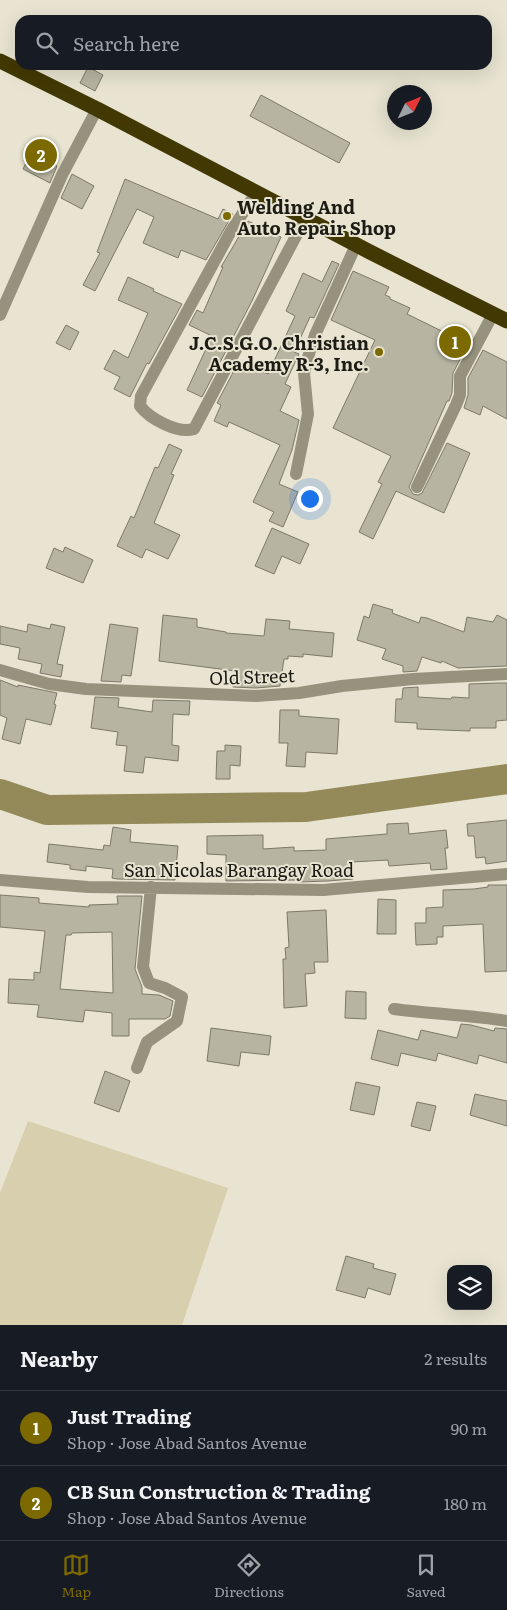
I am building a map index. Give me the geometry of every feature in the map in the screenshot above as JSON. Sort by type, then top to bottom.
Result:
[{"type":"highway","points":[[0,61],[15,68]]},
{"type":"highway","points":[[18,70],[97,109],[305,219],[507,321]]},
{"type":"street","points":[[0,315],[62,175],[97,109]]},
{"type":"street","points":[[256,193],[231,230],[141,396],[140,406],[147,414],[179,430],[187,431],[194,428],[305,219]]},
{"type":"street","points":[[296,474],[308,414],[304,373],[315,336],[356,245]]},
{"type":"street","points":[[417,487],[460,395],[460,376],[492,314]]},
{"type":"street","name":"Old Street","points":[[0,670],[49,684],[86,689],[256,696],[299,693],[342,686],[413,679],[507,674]]},
{"type":"street","name":"San Nicolas Barangay Road","points":[[0,880],[88,887],[323,890],[507,874]]},
{"type":"street","points":[[137,1068],[147,1042],[177,1021],[182,997],[165,988],[149,983],[146,977],[144,967],[151,887]]},
{"type":"street","points":[[394,1009],[424,1013],[475,1015],[507,1020]]},
{"type":"shaded area","points":[[28,1121],[228,1188],[182,1325],[0,1325],[0,1193]]},
{"type":"building","points":[[86,70],[94,70],[103,75],[95,91],[80,83]]},
{"type":"building","points":[[261,95],[350,143],[339,163],[250,116]]},
{"type":"building","points":[[35,145],[55,155],[51,163],[57,166],[50,183],[23,169]]},
{"type":"building","points":[[72,174],[94,186],[82,209],[61,198]]},
{"type":"building","points":[[125,179],[218,219],[223,209],[233,214],[206,260],[181,250],[178,258],[143,243],[154,217],[137,209],[95,291],[83,285],[100,253],[97,252]]},
{"type":"building","points":[[248,221],[281,237],[252,301],[202,397],[187,390],[212,336],[189,325],[197,310],[203,313],[223,267],[221,267]]},
{"type":"building","points":[[332,261],[339,264],[314,318],[310,317],[294,352],[299,354],[285,384],[291,387],[280,411],[299,420],[292,450],[279,484],[298,492],[283,527],[269,521],[274,512],[253,502],[280,445],[229,422],[227,427],[214,421],[221,405],[217,403],[239,361],[268,374],[295,316],[286,311],[303,273],[322,282]]},
{"type":"building","points":[[353,271],[389,287],[385,295],[410,308],[407,314],[468,344],[453,373],[452,393],[449,401],[447,401],[409,487],[413,494],[418,495],[422,493],[447,443],[470,453],[444,513],[396,491],[373,539],[359,532],[382,484],[378,482],[391,456],[333,428],[375,340],[331,320]]},
{"type":"building","points":[[128,277],[182,304],[149,364],[147,363],[130,397],[114,389],[120,377],[104,369],[114,350],[128,358],[148,313],[118,300]]},
{"type":"building","points":[[66,325],[79,332],[70,350],[56,343]]},
{"type":"building","points":[[483,350],[507,362],[507,419],[483,406],[480,415],[464,408],[468,395],[468,378]]},
{"type":"building","points":[[169,444],[182,450],[171,474],[174,475],[154,523],[180,535],[168,559],[146,549],[142,558],[117,546],[131,516],[134,518],[155,467],[158,468]]},
{"type":"building","points":[[272,528],[309,544],[300,564],[282,556],[274,574],[255,566]]},
{"type":"building","points":[[65,547],[93,560],[83,583],[46,568],[54,548],[63,552]]},
{"type":"building","points":[[373,604],[393,610],[392,613],[419,623],[421,617],[427,618],[464,632],[467,617],[493,622],[497,615],[507,620],[507,666],[458,668],[442,661],[441,663],[422,657],[417,671],[403,672],[403,666],[382,659],[386,649],[357,640],[364,616],[369,618]]},
{"type":"building","points":[[163,615],[197,619],[197,627],[226,633],[264,636],[266,619],[290,621],[289,629],[334,633],[332,657],[303,654],[303,657],[288,656],[288,659],[284,659],[280,686],[233,687],[235,671],[159,661]]},
{"type":"building","points":[[28,624],[50,629],[51,624],[65,627],[57,664],[63,665],[61,677],[40,673],[42,664],[18,659],[20,648],[0,644],[0,626],[27,632]]},
{"type":"building","points":[[110,624],[138,628],[131,676],[122,675],[121,682],[101,681]]},
{"type":"building","points":[[0,680],[18,687],[18,685],[57,693],[51,725],[26,719],[20,744],[2,739],[7,718],[0,715]]},
{"type":"building","points":[[507,683],[507,720],[496,721],[496,728],[470,728],[470,731],[417,729],[417,723],[395,722],[396,699],[402,699],[403,688],[418,687],[418,697],[451,699],[452,697],[469,698],[469,684]]},
{"type":"building","points":[[95,697],[119,698],[118,707],[152,712],[153,700],[190,701],[189,715],[173,714],[172,745],[179,746],[178,761],[145,757],[143,773],[124,771],[127,746],[116,745],[118,732],[91,728]]},
{"type":"building","points":[[280,710],[299,710],[299,716],[339,719],[337,754],[306,752],[305,767],[286,766],[288,743],[279,743]]},
{"type":"building","points":[[225,745],[241,746],[240,766],[230,765],[230,779],[216,779],[217,751],[225,751]]},
{"type":"building","points":[[507,820],[507,861],[486,864],[485,857],[476,858],[474,836],[468,836],[467,824]]},
{"type":"building","points":[[408,823],[409,834],[446,830],[448,848],[445,848],[447,869],[431,870],[430,863],[389,866],[388,860],[352,862],[353,879],[298,882],[297,880],[226,881],[226,855],[207,854],[207,836],[263,835],[263,849],[294,847],[294,851],[326,850],[326,839],[387,834],[387,824]]},
{"type":"building","points":[[113,827],[131,830],[130,842],[178,846],[175,880],[117,879],[112,878],[113,869],[86,866],[86,871],[70,869],[70,865],[47,862],[49,844],[103,850],[104,845],[110,846]]},
{"type":"building","points":[[488,885],[507,885],[507,971],[485,972],[483,924],[443,926],[443,937],[437,937],[437,944],[416,945],[415,923],[426,923],[426,908],[443,907],[443,890],[474,889],[488,887]]},
{"type":"building","points":[[0,895],[39,898],[39,903],[89,907],[89,905],[118,904],[117,896],[142,896],[135,969],[142,987],[142,994],[159,995],[173,1001],[170,1016],[165,1019],[129,1019],[129,1036],[112,1036],[112,1013],[85,1010],[83,1022],[37,1017],[39,1005],[8,1003],[9,979],[34,980],[34,972],[40,973],[45,931],[0,927]],"holes":[[[112,932],[113,993],[60,989],[66,935],[71,935],[72,933]]]},
{"type":"building","points":[[378,899],[396,900],[396,934],[377,934]]},
{"type":"building","points":[[326,910],[328,962],[314,962],[315,973],[305,974],[307,1006],[284,1008],[283,959],[286,959],[285,948],[289,947],[287,912]]},
{"type":"building","points":[[346,991],[366,992],[366,1019],[345,1018]]},
{"type":"building","points":[[461,1024],[494,1031],[495,1028],[507,1029],[507,1063],[479,1055],[477,1064],[438,1053],[436,1061],[401,1053],[398,1066],[371,1059],[378,1030],[418,1040],[421,1030],[457,1038]]},
{"type":"building","points":[[211,1028],[271,1036],[269,1055],[241,1052],[239,1066],[207,1061]]},
{"type":"building","points":[[105,1071],[130,1081],[119,1112],[94,1103]]},
{"type":"building","points":[[356,1082],[380,1087],[374,1115],[350,1110]]},
{"type":"building","points":[[475,1094],[507,1101],[507,1126],[470,1115]]},
{"type":"building","points":[[417,1102],[436,1106],[430,1131],[411,1126]]},
{"type":"building","points":[[346,1256],[374,1264],[373,1268],[396,1274],[390,1295],[368,1288],[365,1298],[336,1290]]},
{"type":"waterway","points":[[0,794],[47,810],[306,807],[507,779]]},
{"type":"place","name":"CB Sun Construction & Trading","points":[[41,155]]},
{"type":"place","name":"Welding And Auto Repair Shop","points":[[227,216]]},
{"type":"place","name":"Just Trading","points":[[455,342]]},
{"type":"place","name":"J.C.S.G.O. Christian Academy R-3, Inc.","points":[[379,352]]}]
